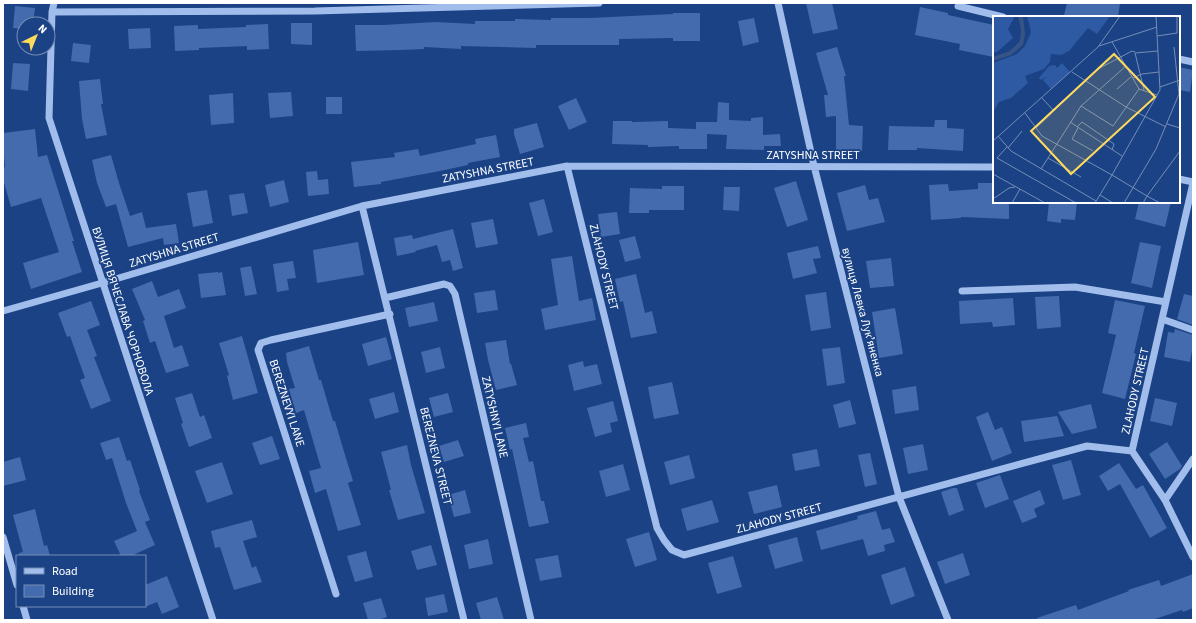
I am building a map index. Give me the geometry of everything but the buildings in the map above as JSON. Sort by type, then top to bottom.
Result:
[{"type":"street","name":"ВУЛИЦЯ ВЯЧЕСЛАВА ЧОРНОВОЛА","points":[[54,3],[52,12],[49,118],[213,620]]},
{"type":"street","points":[[315,11],[316,3]]},
{"type":"street","points":[[52,12],[315,11],[599,3]]},
{"type":"street","name":"вулиця Левка Лукʼяненка","points":[[778,3],[814,166],[900,497],[948,620]]},
{"type":"street","points":[[958,6],[999,16]]},
{"type":"street","points":[[1180,59],[1193,62]]},
{"type":"street","name":"ZATYSHNA STREET","points":[[3,311],[362,206],[567,166],[993,167]]},
{"type":"street","name":"ZLAHODY STREET","points":[[567,166],[657,528],[672,550],[684,555],[1087,446],[1132,451],[1193,182]]},
{"type":"street","points":[[1180,179],[1193,182]]},
{"type":"street","name":"BEREZNEVA STREET","points":[[362,206],[390,314],[464,620]]},
{"type":"street","name":"ZATYSHNYI LANE","points":[[385,298],[444,284],[450,286],[456,294],[531,620]]},
{"type":"street","points":[[962,291],[1075,287],[1166,302]]},
{"type":"street","name":"BEREZNEVYI LANE","points":[[336,594],[258,350],[261,343],[271,340],[390,314]]},
{"type":"street","points":[[1162,319],[1193,330]]},
{"type":"street","points":[[1132,451],[1165,500],[1193,557]]},
{"type":"street","points":[[1165,500],[1193,459]]},
{"type":"street","points":[[3,537],[16,582]]},
{"type":"street","points":[[23,607],[27,620]]}]
